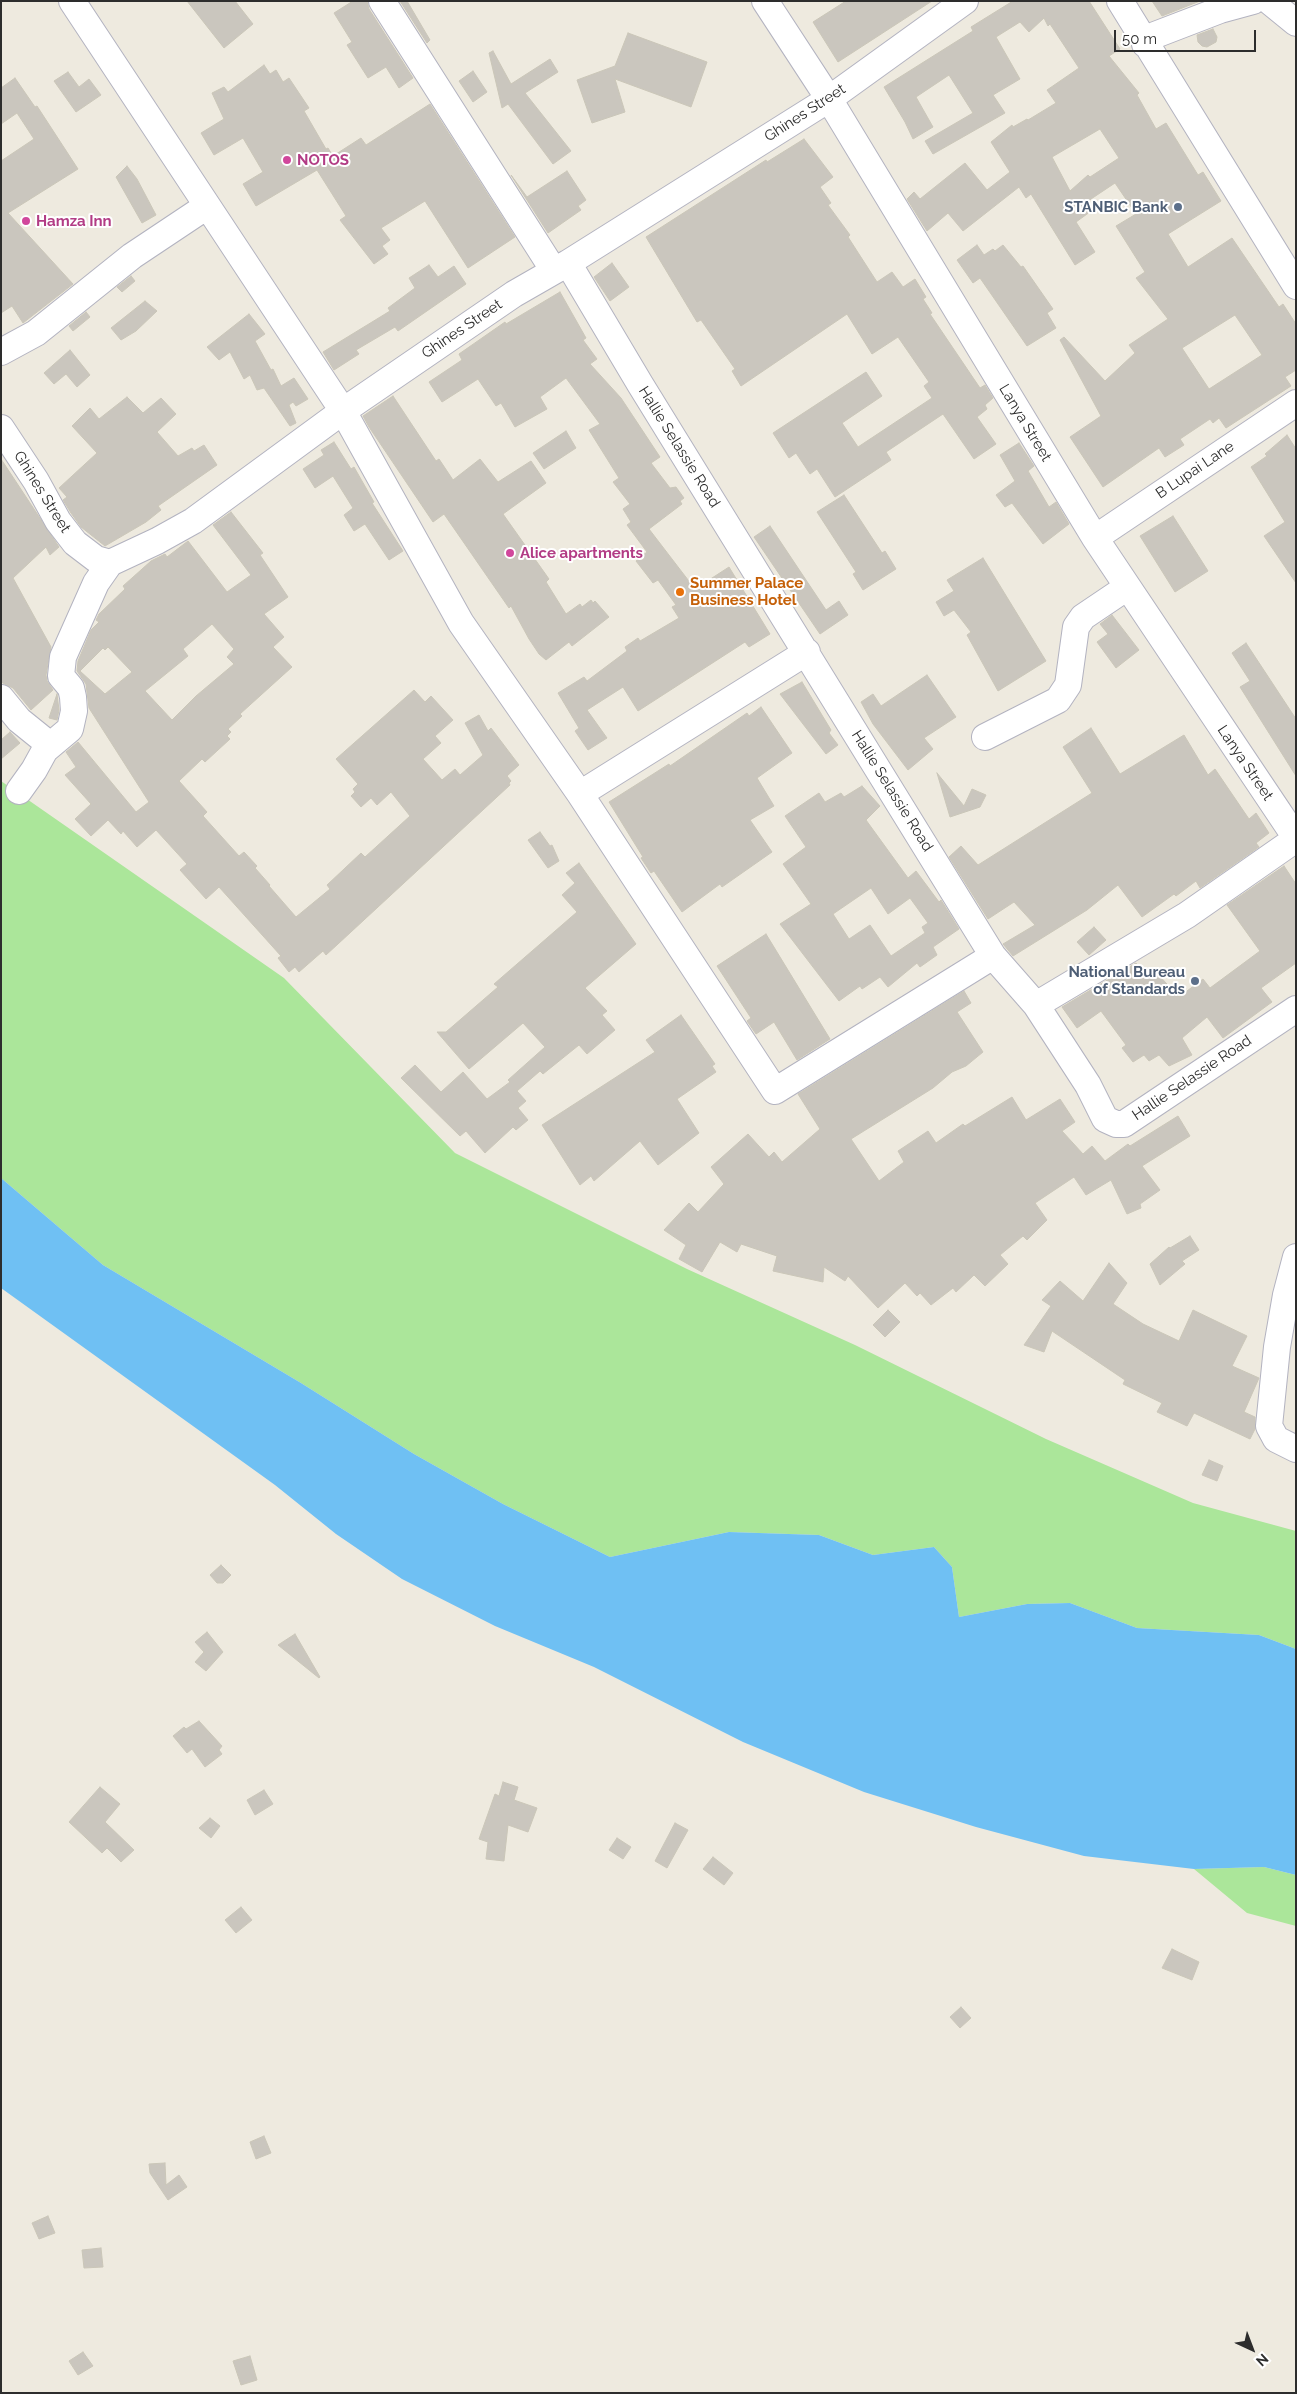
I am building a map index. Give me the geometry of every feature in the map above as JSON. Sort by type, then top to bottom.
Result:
[{"type":"street","name":"Hallie Selassie Road","points":[[382,1],[640,384],[993,956],[1036,1005],[1088,1085],[1105,1119],[1116,1124],[1124,1124],[1296,1009]]},
{"type":"street","name":"Lanya Street","points":[[765,1],[829,98],[1126,588],[1296,838]]},
{"type":"street","name":"Ghines Street","points":[[1,428],[36,481],[58,521],[75,543],[96,559],[110,563],[157,541],[193,520],[343,411],[514,294],[561,267],[829,98],[966,1]]},
{"type":"street","points":[[1120,1],[1296,286]]},
{"type":"street","points":[[1145,44],[1155,35],[1220,10],[1253,1]]},
{"type":"street","points":[[1269,1],[1296,23]]},
{"type":"street","points":[[76,2],[207,206],[343,411],[461,623],[580,794],[775,1091],[993,956]]},
{"type":"street","points":[[1,352],[36,333],[132,256],[207,206]]},
{"type":"street","name":"B Lupai Lane","points":[[1095,538],[1296,404]]},
{"type":"street","points":[[19,791],[45,750],[66,734],[73,721],[74,711],[71,688],[61,676],[66,648],[96,583],[110,563]]},
{"type":"street","points":[[985,737],[1058,700],[1068,685],[1076,627],[1083,617],[1126,588]]},
{"type":"street","points":[[580,794],[807,652]]},
{"type":"street","points":[[1,698],[19,720],[50,746]]},
{"type":"street","points":[[1036,1005],[1187,915],[1296,838]]},
{"type":"street","points":[[1296,1257],[1286,1295],[1277,1347],[1269,1426],[1276,1439],[1296,1449]]},
{"type":"green space","points":[[1,781],[284,978],[455,1153],[687,1269],[855,1345],[1046,1439],[1193,1503],[1296,1531],[1296,1649],[1259,1635],[1137,1628],[1070,1603],[1027,1604],[959,1617],[952,1567],[934,1547],[873,1555],[819,1535],[729,1532],[610,1557],[503,1504],[414,1454],[301,1383],[103,1265],[1,1178]]},
{"type":"green space","points":[[1264,1867],[1296,1875],[1296,1926],[1247,1913],[1194,1869]]},
{"type":"water","points":[[1,1178],[103,1265],[301,1383],[414,1454],[503,1504],[610,1557],[729,1532],[819,1535],[873,1555],[934,1547],[952,1567],[959,1617],[1027,1604],[1070,1603],[1137,1628],[1259,1635],[1296,1649],[1296,1875],[1264,1867],[1194,1869],[1084,1856],[976,1827],[864,1792],[743,1742],[594,1667],[495,1626],[402,1579],[336,1534],[275,1485],[1,1288]]},
{"type":"building","points":[[187,1],[235,1],[253,24],[224,48]]},
{"type":"building","points":[[353,1],[367,1],[369,9],[413,78],[399,88],[386,67],[368,78],[347,45],[352,42],[334,13]]},
{"type":"building","points":[[400,1],[407,1],[430,40],[427,43]]},
{"type":"building","points":[[846,1],[932,1],[838,62],[813,22]]},
{"type":"building","points":[[1013,1],[1089,1],[1120,49],[1109,56],[1139,93],[1137,95],[1156,129],[1166,123],[1198,175],[1203,172],[1221,201],[1168,234],[1188,267],[1232,238],[1279,307],[1283,304],[1296,324],[1296,370],[1285,377],[1291,386],[1226,428],[1219,418],[1213,423],[1210,419],[1180,439],[1184,445],[1165,457],[1159,448],[1103,487],[1070,437],[1101,416],[1060,340],[1064,337],[1105,381],[1135,353],[1129,345],[1168,319],[1136,278],[1145,272],[1116,226],[1136,214],[1115,183],[1088,201],[1094,209],[1076,222],[1095,252],[1075,265],[1031,194],[1026,198],[1019,187],[963,231],[948,213],[927,231],[907,199],[914,192],[920,199],[965,163],[987,190],[1010,172],[991,142],[1012,125],[1013,127],[1028,120],[1056,103],[1047,90],[1079,68],[1044,18],[1029,32],[1020,22],[996,37],[1020,79],[993,95],[1005,113],[933,154],[925,141],[973,113],[949,75],[916,97],[933,127],[913,139],[884,87],[973,31],[971,27]],"holes":[[[1100,129],[1119,158],[1090,177],[1088,175],[1070,191],[1052,157]],[[1235,315],[1262,355],[1209,389],[1182,348]]]},
{"type":"building","points":[[1152,1],[1200,1],[1162,16]]},
{"type":"building","points":[[1213,29],[1217,37],[1216,42],[1207,47],[1202,46],[1198,42],[1197,35]]},
{"type":"building","points":[[628,33],[707,62],[691,107],[615,79],[625,112],[592,123],[577,80],[615,66]]},
{"type":"building","points":[[493,51],[511,84],[550,59],[558,72],[525,93],[571,151],[553,164],[508,104],[502,108],[489,53]]},
{"type":"building","points":[[264,65],[270,74],[276,70],[283,82],[289,78],[309,108],[304,111],[326,149],[328,148],[333,156],[361,138],[366,145],[430,104],[515,237],[468,268],[425,201],[381,228],[390,240],[382,246],[388,254],[374,264],[340,220],[346,216],[317,170],[256,206],[243,184],[263,172],[243,138],[214,155],[201,133],[224,119],[212,93],[224,87],[228,92]]},
{"type":"building","points":[[473,71],[487,92],[473,102],[459,81]]},
{"type":"building","points":[[68,72],[79,87],[89,79],[101,95],[76,112],[54,81]]},
{"type":"building","points":[[15,78],[35,107],[37,106],[78,169],[8,213],[73,284],[23,323],[12,306],[1,313],[1,161],[34,139],[17,113],[1,124],[1,88]]},
{"type":"building","points":[[804,139],[833,177],[820,187],[831,203],[828,205],[850,235],[848,237],[877,282],[892,272],[903,287],[915,279],[926,297],[923,299],[932,313],[930,314],[980,388],[985,385],[993,398],[985,405],[987,409],[977,417],[996,444],[974,459],[943,414],[886,452],[891,460],[835,497],[817,469],[810,474],[796,453],[789,458],[773,433],[866,372],[882,396],[842,423],[858,447],[932,398],[924,386],[929,382],[898,337],[872,354],[847,314],[741,386],[732,371],[735,369],[701,320],[697,322],[646,237],[766,160],[767,162]]},
{"type":"building","points":[[127,166],[137,179],[156,215],[142,223],[116,177]]},
{"type":"building","points":[[567,171],[586,200],[578,206],[581,210],[548,233],[511,175],[527,197]]},
{"type":"building","points":[[977,245],[984,255],[993,249],[995,251],[1003,245],[1021,267],[1023,266],[1053,309],[1047,313],[1056,328],[1027,346],[980,278],[973,283],[957,260]]},
{"type":"building","points":[[612,263],[629,287],[610,301],[594,277]]},
{"type":"building","points":[[429,265],[438,277],[454,266],[466,284],[398,331],[395,327],[356,350],[359,354],[334,370],[323,352],[390,311],[388,308],[415,288],[409,278]]},
{"type":"building","points":[[131,276],[135,281],[122,292],[117,287]]},
{"type":"building","points":[[560,292],[586,338],[583,340],[597,359],[590,364],[621,398],[660,457],[651,463],[670,488],[676,487],[684,498],[680,501],[682,504],[649,529],[695,589],[729,567],[770,634],[749,647],[745,642],[638,711],[623,687],[587,710],[607,738],[588,750],[575,731],[579,728],[558,693],[584,677],[587,681],[627,651],[625,647],[638,638],[640,641],[679,618],[672,607],[676,605],[658,580],[653,583],[636,561],[647,552],[627,525],[631,522],[623,509],[630,504],[613,482],[619,478],[589,430],[600,424],[566,378],[540,397],[547,409],[515,427],[501,403],[496,406],[478,379],[442,402],[429,382],[462,360],[459,354],[505,322],[506,324]]},
{"type":"building","points":[[145,301],[157,311],[136,331],[121,340],[111,328]]},
{"type":"building","points":[[86,312],[90,317],[73,331],[69,326]]},
{"type":"building","points":[[249,314],[265,334],[255,341],[271,370],[273,369],[281,386],[294,378],[308,399],[296,406],[293,402],[289,405],[296,423],[290,426],[264,388],[257,390],[250,375],[244,379],[230,352],[219,360],[207,347]]},
{"type":"building","points":[[70,350],[90,375],[77,387],[66,374],[54,384],[44,373]]},
{"type":"building","points":[[393,396],[436,461],[439,459],[453,480],[480,459],[498,482],[531,461],[546,483],[503,514],[549,579],[546,582],[566,614],[580,604],[582,607],[591,600],[593,603],[595,601],[609,617],[572,646],[569,642],[546,660],[539,654],[511,606],[509,608],[444,514],[433,522],[369,427],[363,416]]},
{"type":"building","points":[[127,397],[143,413],[161,398],[176,414],[157,432],[178,456],[192,448],[194,451],[204,445],[217,465],[158,506],[161,510],[146,522],[105,546],[81,527],[63,500],[67,497],[59,488],[97,453],[72,426],[90,408],[99,419]]},
{"type":"building","points":[[566,431],[576,448],[544,469],[533,453]]},
{"type":"building","points":[[1287,435],[1296,449],[1296,583],[1264,536],[1285,522],[1251,467],[1267,456],[1265,454]]},
{"type":"building","points":[[334,442],[351,469],[354,467],[374,502],[372,503],[403,551],[389,560],[365,524],[354,531],[344,515],[353,508],[333,476],[315,488],[303,469],[324,455],[321,450]]},
{"type":"building","points":[[1019,443],[1034,466],[1028,471],[1049,507],[1056,502],[1069,524],[1043,544],[1012,503],[1005,507],[996,495],[1015,481],[1000,455]]},
{"type":"building","points":[[1,459],[59,547],[50,555],[46,547],[13,578],[51,647],[46,675],[47,681],[53,690],[31,710],[13,688],[1,682]]},
{"type":"building","points":[[844,495],[882,553],[885,551],[896,569],[863,590],[853,574],[856,572],[817,512]]},
{"type":"building","points":[[231,512],[263,553],[260,555],[288,597],[264,614],[284,637],[273,647],[292,667],[240,714],[242,716],[228,729],[231,732],[227,736],[230,739],[205,762],[202,759],[179,781],[207,812],[203,816],[239,856],[244,852],[257,866],[255,868],[296,917],[330,889],[327,885],[361,853],[365,857],[410,816],[391,792],[377,805],[371,798],[361,807],[351,796],[355,792],[353,789],[358,784],[336,759],[414,690],[425,702],[431,696],[453,720],[435,736],[441,743],[423,759],[442,780],[455,769],[460,775],[483,755],[465,723],[479,715],[488,731],[491,728],[519,765],[507,776],[511,781],[510,785],[326,955],[323,951],[299,972],[295,967],[289,972],[278,958],[281,956],[219,887],[206,899],[180,870],[187,864],[156,830],[137,847],[123,831],[121,834],[108,820],[91,836],[75,819],[91,804],[65,775],[76,767],[66,752],[78,742],[136,812],[149,802],[89,708],[86,684],[77,671],[78,661],[91,630],[99,622],[96,620],[99,614],[125,589],[123,586],[151,561],[165,554],[167,557],[188,541],[227,592],[251,575],[213,525]],"holes":[[[212,624],[234,649],[227,657],[234,664],[196,696],[172,720],[145,691],[188,656],[183,649]],[[108,647],[132,672],[105,694],[80,671],[103,648],[105,650]]]},
{"type":"building","points":[[1173,516],[1208,571],[1175,592],[1140,536]]},
{"type":"building","points":[[770,526],[826,610],[839,601],[848,615],[820,634],[754,537]]},
{"type":"building","points":[[983,558],[1046,661],[998,691],[967,635],[971,632],[954,610],[944,616],[936,602],[954,591],[947,580]]},
{"type":"building","points":[[1112,615],[1139,650],[1116,668],[1097,642],[1108,634],[1100,624]]},
{"type":"building","points":[[1246,643],[1296,719],[1296,776],[1240,687],[1250,681],[1232,653]]},
{"type":"building","points":[[927,675],[956,717],[924,738],[933,749],[908,770],[873,724],[861,702],[873,694],[881,706]]},
{"type":"building","points":[[802,682],[831,730],[829,733],[838,745],[826,754],[780,694]]},
{"type":"building","points":[[57,694],[59,710],[57,720],[49,718]]},
{"type":"building","points":[[761,707],[792,753],[757,778],[774,806],[750,820],[772,852],[722,887],[720,884],[682,912],[654,871],[651,873],[641,858],[643,857],[609,802],[669,764],[670,766],[747,713],[749,716]]},
{"type":"building","points":[[1091,728],[1120,774],[1184,735],[1208,775],[1215,769],[1249,819],[1256,813],[1269,833],[1256,843],[1259,847],[1200,888],[1196,881],[1142,917],[1118,885],[1087,910],[1013,956],[1003,944],[1035,925],[1014,902],[988,919],[949,857],[961,846],[978,865],[1092,793],[1063,747]]},
{"type":"building","points":[[10,732],[20,743],[1,759],[1,740]]},
{"type":"building","points":[[937,773],[964,806],[972,789],[986,795],[980,807],[950,817]]},
{"type":"building","points":[[862,786],[880,806],[866,820],[908,878],[916,871],[939,902],[941,900],[959,929],[933,947],[937,955],[920,967],[917,963],[888,987],[880,977],[862,989],[860,986],[839,1001],[780,924],[811,904],[783,864],[806,847],[785,816],[819,793],[825,802],[841,793],[844,797]],"holes":[[[871,888],[888,914],[910,898],[928,923],[922,927],[925,933],[891,956],[870,925],[849,939],[833,914]]]},
{"type":"building","points":[[540,832],[550,846],[552,845],[559,861],[548,868],[528,840]]},
{"type":"building","points":[[579,863],[636,944],[585,988],[607,1011],[602,1015],[615,1030],[587,1054],[579,1045],[543,1074],[540,1071],[517,1091],[526,1101],[518,1108],[528,1120],[516,1130],[513,1127],[485,1153],[466,1131],[460,1136],[401,1078],[415,1065],[441,1092],[463,1072],[487,1099],[510,1082],[508,1080],[545,1047],[523,1023],[469,1069],[437,1032],[446,1032],[498,987],[494,984],[577,912],[562,895],[575,883],[566,873]]},
{"type":"building","points":[[1284,866],[1296,884],[1296,963],[1261,988],[1272,1002],[1223,1038],[1207,1017],[1182,1038],[1192,1055],[1169,1066],[1159,1055],[1149,1061],[1144,1055],[1133,1062],[1122,1048],[1126,1045],[1101,1011],[1077,1028],[1062,1007],[1136,963],[1145,976],[1154,970],[1179,997],[1203,979],[1210,988],[1260,951],[1227,905]]},
{"type":"building","points":[[1094,927],[1106,940],[1089,955],[1077,942]]},
{"type":"building","points":[[766,934],[830,1039],[797,1060],[774,1022],[756,1034],[747,1021],[751,1018],[717,966]]},
{"type":"building","points":[[964,991],[971,1003],[957,1012],[983,1052],[966,1066],[952,1072],[933,1088],[851,1139],[879,1181],[904,1162],[898,1151],[928,1131],[936,1143],[963,1124],[965,1126],[1012,1097],[1026,1120],[1060,1099],[1075,1122],[1062,1131],[1083,1154],[1092,1146],[1105,1161],[1128,1144],[1130,1146],[1178,1116],[1190,1136],[1142,1166],[1160,1190],[1140,1204],[1141,1208],[1127,1214],[1111,1180],[1086,1195],[1074,1177],[1035,1203],[1047,1220],[1027,1240],[1023,1236],[1000,1255],[1008,1264],[985,1286],[974,1275],[956,1292],[953,1288],[931,1305],[920,1293],[917,1296],[905,1283],[878,1308],[848,1276],[845,1281],[824,1267],[823,1282],[773,1271],[777,1256],[741,1244],[737,1252],[720,1242],[702,1272],[679,1259],[686,1245],[664,1230],[689,1203],[698,1212],[724,1184],[711,1167],[748,1134],[769,1157],[774,1152],[782,1162],[820,1129],[798,1094]]},
{"type":"building","points":[[681,1015],[715,1064],[712,1066],[716,1072],[677,1099],[699,1133],[658,1165],[640,1141],[594,1181],[591,1176],[580,1185],[542,1125],[655,1052],[646,1040]]},
{"type":"building","points":[[1190,1236],[1199,1250],[1182,1261],[1185,1264],[1160,1285],[1150,1264],[1169,1247]]},
{"type":"building","points":[[1109,1263],[1127,1283],[1113,1304],[1143,1324],[1179,1341],[1193,1310],[1247,1336],[1232,1366],[1259,1378],[1244,1412],[1255,1417],[1255,1429],[1250,1439],[1194,1413],[1187,1426],[1157,1412],[1162,1403],[1123,1384],[1125,1380],[1052,1331],[1044,1352],[1024,1345],[1051,1306],[1042,1300],[1060,1281],[1083,1301]]},
{"type":"building","points":[[888,1310],[900,1322],[885,1337],[873,1325]]},
{"type":"building","points":[[1209,1460],[1223,1466],[1217,1481],[1202,1475]]},
{"type":"building","points":[[221,1565],[231,1575],[223,1583],[217,1583],[210,1575]]},
{"type":"building","points":[[207,1632],[223,1652],[206,1671],[195,1662],[204,1652],[195,1642]]},
{"type":"building","points":[[295,1634],[320,1677],[319,1678],[278,1645]]},
{"type":"building","points":[[199,1721],[222,1746],[219,1750],[222,1754],[205,1767],[192,1749],[187,1753],[173,1736],[184,1727],[186,1729]]},
{"type":"building","points":[[503,1782],[518,1787],[514,1800],[537,1808],[528,1832],[508,1825],[504,1861],[486,1859],[488,1842],[479,1839],[495,1794],[499,1796]]},
{"type":"building","points":[[100,1787],[120,1804],[105,1822],[134,1850],[121,1862],[107,1848],[102,1853],[69,1822]]},
{"type":"building","points":[[264,1790],[273,1804],[255,1815],[247,1800]]},
{"type":"building","points":[[210,1818],[220,1826],[211,1838],[199,1828]]},
{"type":"building","points":[[675,1823],[688,1830],[667,1868],[655,1861]]},
{"type":"building","points":[[617,1838],[631,1847],[623,1859],[609,1850]]},
{"type":"building","points":[[713,1857],[733,1873],[724,1885],[703,1869]]},
{"type":"building","points":[[241,1907],[252,1920],[236,1933],[225,1920]]},
{"type":"building","points":[[1172,1949],[1199,1962],[1192,1980],[1162,1968]]},
{"type":"building","points":[[961,2007],[971,2018],[960,2028],[950,2017]]},
{"type":"building","points":[[264,2136],[271,2153],[256,2159],[250,2142]]},
{"type":"building","points":[[165,2163],[166,2185],[179,2175],[187,2187],[168,2200],[150,2173],[149,2164]]},
{"type":"building","points":[[48,2216],[55,2233],[39,2239],[32,2223]]},
{"type":"building","points":[[101,2248],[103,2267],[84,2268],[82,2250]]},
{"type":"building","points":[[83,2352],[93,2366],[78,2375],[69,2361]]},
{"type":"building","points":[[250,2356],[257,2380],[241,2385],[233,2361]]},
{"type":"place","name":"NOTOS","points":[[287,160]]},
{"type":"place","name":"STANBIC Bank","points":[[1178,207]]},
{"type":"place","name":"Hamza Inn","points":[[26,221]]},
{"type":"place","name":"Alice apartments","points":[[510,553]]},
{"type":"place","name":"Summer Palace Business Hotel","points":[[680,592]]},
{"type":"place","name":"National Bureau of Standards","points":[[1195,981]]}]
